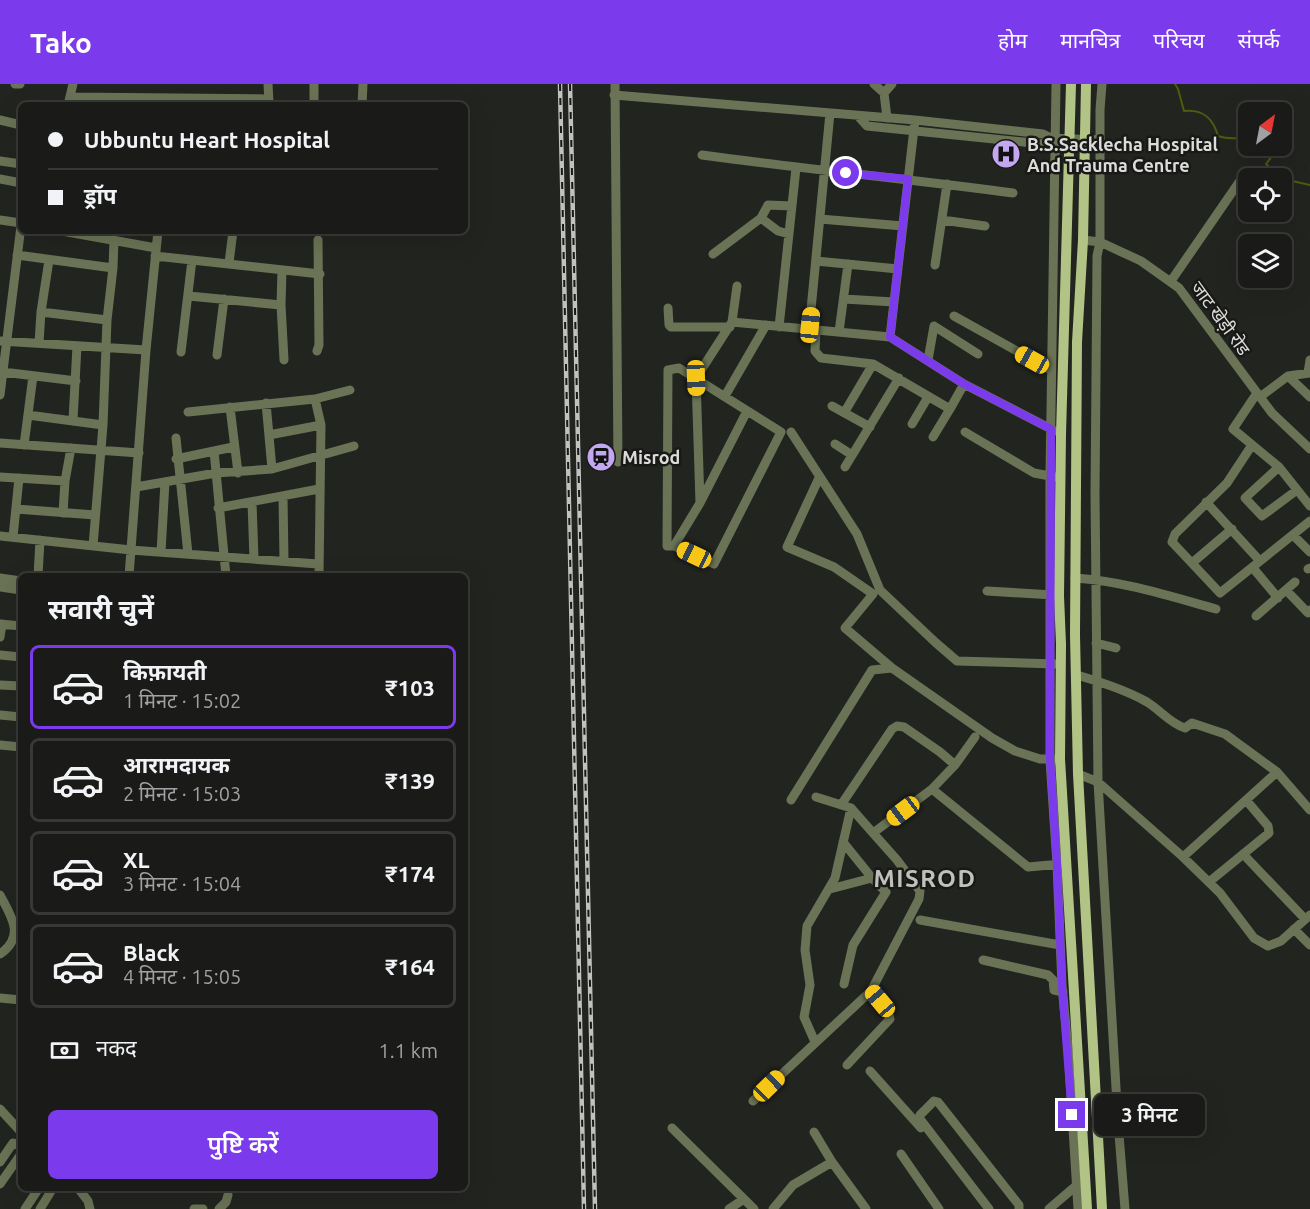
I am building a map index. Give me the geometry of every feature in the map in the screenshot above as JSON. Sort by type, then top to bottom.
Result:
[{"type":"main road","points":[[1071,84],[1056,432],[1055,759],[1067,978],[1088,1209]]},
{"type":"main road","points":[[1086,84],[1083,240],[1077,342],[1075,578],[1078,774],[1102,1209]]},
{"type":"main road","points":[[1097,1125],[1118,1122]]},
{"type":"street","points":[[15,84],[20,84]]},
{"type":"street","points":[[73,84],[69,101],[269,102],[268,84]]},
{"type":"street","points":[[314,84],[314,102]]},
{"type":"street","points":[[363,84],[363,102]]},
{"type":"street","points":[[615,84],[618,462]]},
{"type":"street","points":[[874,84],[884,93],[887,118]]},
{"type":"street","points":[[884,93],[892,84]]},
{"type":"street","points":[[1056,84],[1051,370],[1056,432]]},
{"type":"street","points":[[1102,84],[1100,242],[1096,256],[1098,782],[1125,1209]]},
{"type":"street","points":[[614,95],[915,120],[1043,134],[1054,138],[1100,140]]},
{"type":"street","points":[[830,113],[816,261],[813,330],[815,351],[821,358],[873,364],[950,409]]},
{"type":"street","points":[[858,116],[867,126],[1042,144],[1054,138]]},
{"type":"street","points":[[0,120],[18,124]]},
{"type":"street","points":[[890,337],[915,120]]},
{"type":"street","points":[[702,155],[1013,193]]},
{"type":"street","points":[[0,161],[18,164]]},
{"type":"street","points":[[779,327],[796,168]]},
{"type":"street","points":[[0,180],[18,183]]},
{"type":"street","points":[[935,265],[947,184]]},
{"type":"street","points":[[1171,281],[1238,184]]},
{"type":"street","points":[[713,254],[761,218],[768,205],[792,206]]},
{"type":"street","points":[[761,218],[778,231],[789,234]]},
{"type":"street","points":[[820,219],[903,226]]},
{"type":"street","points":[[0,220],[18,224]]},
{"type":"street","points":[[942,220],[985,226]]},
{"type":"street","points":[[0,396],[3,341],[20,234]]},
{"type":"street","points":[[80,234],[114,240],[192,260],[320,274]]},
{"type":"street","points":[[129,573],[146,350],[158,234]]},
{"type":"street","points":[[229,263],[233,234]]},
{"type":"street","points":[[93,546],[114,240]]},
{"type":"street","points":[[317,351],[320,274],[318,240]]},
{"type":"street","name":"जाट खेड़ी रोड","points":[[1083,240],[1100,242],[1141,261],[1179,288],[1272,413],[1309,446]]},
{"type":"street","points":[[17,255],[113,268]]},
{"type":"street","points":[[39,343],[41,312],[50,260]]},
{"type":"street","points":[[181,352],[192,260]]},
{"type":"street","points":[[816,261],[898,269]]},
{"type":"street","points":[[839,332],[848,264]]},
{"type":"street","points":[[282,270],[284,360]]},
{"type":"street","points":[[700,503],[696,378],[731,324],[736,286]]},
{"type":"street","points":[[189,296],[281,305]]},
{"type":"street","points":[[844,299],[894,302]]},
{"type":"street","points":[[217,355],[224,300]]},
{"type":"street","points":[[668,308],[671,327],[766,325],[890,337],[964,384],[1056,432]]},
{"type":"street","points":[[41,312],[107,320]]},
{"type":"street","points":[[954,316],[1051,370]]},
{"type":"street","points":[[725,396],[766,325]]},
{"type":"street","points":[[928,360],[934,326],[978,354]]},
{"type":"street","points":[[3,341],[146,350]]},
{"type":"street","points":[[73,420],[77,346]]},
{"type":"street","points":[[1310,360],[1309,373],[1288,376],[1258,395],[1233,429],[1279,467],[1310,507]]},
{"type":"street","points":[[844,413],[873,364]]},
{"type":"street","points":[[679,368],[725,396],[781,432],[714,564],[674,546],[667,546],[668,370],[679,368]]},
{"type":"street","points":[[3,372],[76,381]]},
{"type":"street","points":[[24,445],[33,375]]},
{"type":"street","points":[[1288,376],[1310,397]]},
{"type":"street","points":[[845,467],[898,378]]},
{"type":"street","points":[[933,437],[964,384]]},
{"type":"street","points":[[188,412],[315,399],[350,390]]},
{"type":"street","points":[[912,424],[928,397]]},
{"type":"street","points":[[315,399],[321,425],[319,573]]},
{"type":"street","points":[[266,403],[272,469]]},
{"type":"street","points":[[832,406],[870,427]]},
{"type":"street","points":[[230,407],[233,447],[238,472]]},
{"type":"street","points":[[674,546],[700,503],[747,411]]},
{"type":"street","points":[[28,415],[103,425]]},
{"type":"street","points":[[270,435],[321,425]]},
{"type":"street","points":[[791,432],[857,534],[880,590],[957,661],[1056,664]]},
{"type":"street","points":[[965,432],[1034,473],[1055,477]]},
{"type":"street","points":[[176,438],[188,554]]},
{"type":"street","points":[[0,443],[139,453]]},
{"type":"street","points":[[835,444],[852,455]]},
{"type":"street","points":[[1252,445],[1227,483],[1175,534],[1172,542],[1220,593],[1310,521]]},
{"type":"street","points":[[136,487],[216,473],[272,469],[354,446]]},
{"type":"street","points":[[177,459],[233,447]]},
{"type":"street","points":[[63,513],[65,481],[71,448]]},
{"type":"street","points":[[214,451],[226,573]]},
{"type":"street","points":[[1279,467],[1245,498],[1262,516],[1297,490]]},
{"type":"street","points":[[0,477],[65,481]]},
{"type":"street","points":[[13,537],[19,478]]},
{"type":"street","points":[[819,478],[787,547],[834,567],[873,594],[845,628],[892,668],[992,738],[1015,751],[1040,759],[1055,759]]},
{"type":"street","points":[[161,552],[165,482]]},
{"type":"street","points":[[218,508],[319,489]]},
{"type":"street","points":[[284,496],[284,561]]},
{"type":"street","points":[[252,502],[254,559]]},
{"type":"street","points":[[1206,502],[1232,529],[1278,598]]},
{"type":"street","points":[[16,509],[95,515]]},
{"type":"street","points":[[1192,563],[1232,529]]},
{"type":"street","points":[[1293,535],[1310,552]]},
{"type":"street","points":[[0,536],[131,550],[318,564]]},
{"type":"street","points":[[38,573],[40,540]]},
{"type":"street","points":[[0,578],[18,581]]},
{"type":"street","points":[[1075,578],[1096,579],[1134,587],[1216,609]]},
{"type":"street","points":[[1256,616],[1295,582]]},
{"type":"street","points":[[0,587],[18,590]]},
{"type":"street","points":[[1286,590],[1308,613],[1310,610]]},
{"type":"street","points":[[987,591],[1054,595]]},
{"type":"street","points":[[0,637],[1,624],[18,626]]},
{"type":"street","points":[[1096,643],[1116,648]]},
{"type":"street","points":[[0,655],[18,657]]},
{"type":"street","points":[[791,800],[872,670],[892,668]]},
{"type":"street","points":[[1077,675],[1145,701],[1168,717],[1176,726],[1185,728],[1192,723],[1226,734],[1277,772],[1310,810]]},
{"type":"street","points":[[0,685],[18,686]]},
{"type":"street","points":[[0,715],[18,717]]},
{"type":"street","points":[[841,805],[892,729],[897,726],[904,727],[955,765]]},
{"type":"street","points":[[873,833],[932,789],[955,765],[975,737]]},
{"type":"street","points":[[0,745],[18,747]]},
{"type":"street","points":[[1183,857],[1277,772]]},
{"type":"street","points":[[1078,774],[1098,782],[1183,857],[1220,893],[1254,938],[1268,946],[1281,941],[1308,917],[1243,854]]},
{"type":"street","points":[[932,789],[1028,867],[1062,864],[1060,945],[1067,978],[1063,992],[1078,1209]]},
{"type":"street","points":[[753,1101],[871,991],[919,899],[920,891],[897,860],[851,808],[816,797]]},
{"type":"street","points":[[1209,882],[1265,836],[1270,829],[1246,800]]},
{"type":"street","points":[[814,1042],[804,1017],[810,985],[805,950],[807,926],[835,878],[851,808]]},
{"type":"street","points":[[843,842],[886,892],[853,945],[844,984]]},
{"type":"street","points":[[830,889],[872,878]]},
{"type":"street","points":[[0,895],[15,930],[11,943],[0,954]]},
{"type":"street","points":[[920,920],[1060,945]]},
{"type":"street","points":[[1294,929],[1310,945]]},
{"type":"street","points":[[983,960],[1048,975],[1053,980],[1054,990],[1063,992]]},
{"type":"street","points":[[847,1065],[890,1019],[888,1011],[871,991]]},
{"type":"street","points":[[0,998],[18,1000]]},
{"type":"street","points":[[870,1071],[931,1140],[982,1209]]},
{"type":"street","points":[[989,1209],[920,1119],[920,1115],[934,1101],[938,1102],[1019,1205],[1019,1209]]},
{"type":"street","points":[[2,1113],[18,1129]]},
{"type":"street","points":[[672,1128],[754,1209]]},
{"type":"street","points":[[814,1132],[832,1162],[866,1209]]},
{"type":"street","points":[[0,1162],[14,1143],[18,1145]]},
{"type":"street","points":[[901,1154],[939,1209]]},
{"type":"street","points":[[0,1184],[18,1158]]},
{"type":"street","points":[[773,1209],[793,1185],[832,1162]]},
{"type":"street","points":[[1049,1209],[1077,1185]]},
{"type":"street","points":[[25,1209],[37,1191]]},
{"type":"street","points":[[44,1207],[52,1191]]},
{"type":"street","points":[[80,1191],[88,1201],[90,1209]]},
{"type":"street","points":[[219,1209],[226,1202],[228,1195]]},
{"type":"street","points":[[729,1209],[744,1199]]},
{"type":"street","points":[[194,1209],[203,1209]]},
{"type":"waterway","points":[[1175,84],[1184,111],[1202,113],[1213,124],[1218,136],[1238,139]]},
{"type":"waterway","points":[[1272,156],[1266,164],[1270,168],[1282,170],[1292,181],[1310,185]]},
{"type":"railway","points":[[560,84],[584,1209]]},
{"type":"railway","points":[[570,84],[595,1209]]},
{"type":"place","name":"B.S.Sacklecha Hospital And Trauma Centre","points":[[1006,154]]},
{"type":"place","name":"Misrod","points":[[601,457]]},
{"type":"district","name":"MISROD","points":[[925,878]]},
{"type":"route","points":[[846,173],[908,179],[890,337],[964,384],[1051,429],[1050,759],[1062,986],[1072,1115]]}]
